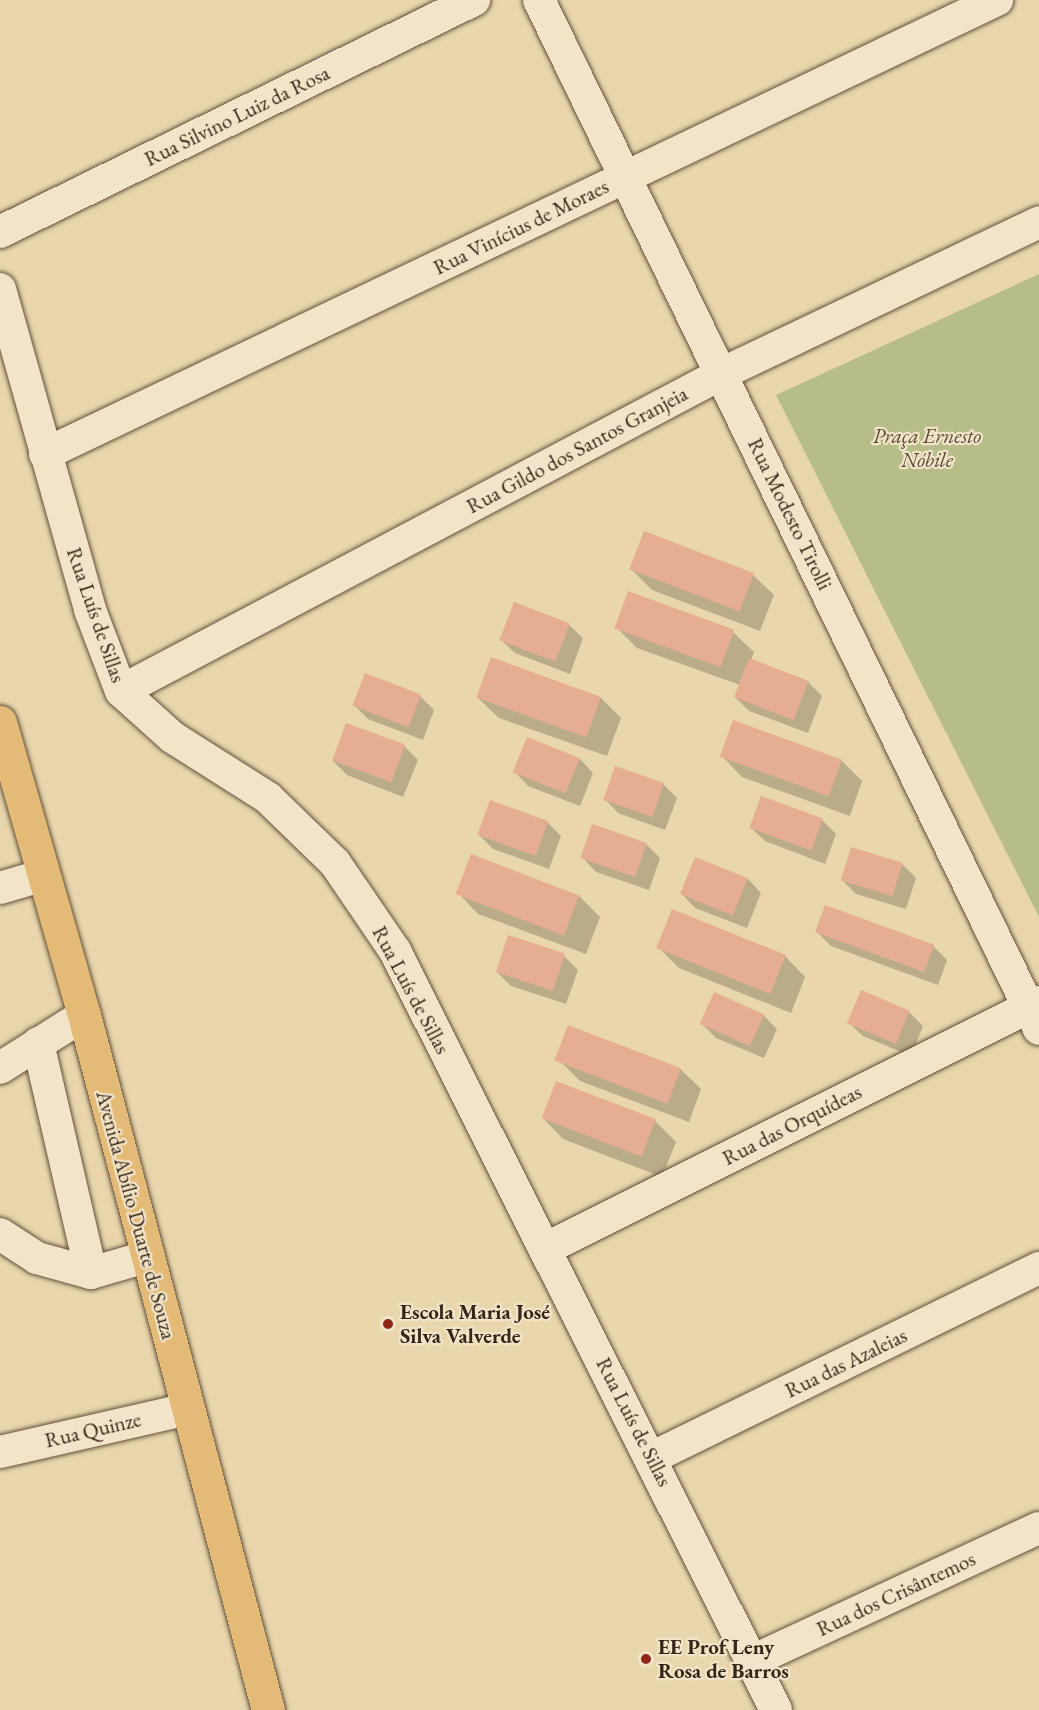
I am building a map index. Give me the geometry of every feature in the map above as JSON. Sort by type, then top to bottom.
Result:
[{"type":"main road","name":"Avenida Abílio Duarte de Souza","points":[[0,722],[84,1015],[146,1257],[268,1710]]},
{"type":"street","name":"Rua Silvino Luiz da Rosa","points":[[0,232],[474,0]]},
{"type":"street","name":"Rua Modesto Tirolli","points":[[539,0],[1035,1013]]},
{"type":"street","name":"Rua Vinícius de Moraes","points":[[45,454],[997,0]]},
{"type":"street","name":"Rua Gildo dos Santos Granjeia","points":[[121,691],[723,374],[1039,222]]},
{"type":"street","name":"Rua Luís de Sillas","points":[[0,289],[90,610],[121,691],[172,737],[268,798],[336,863],[395,951],[545,1250],[653,1457],[776,1710]]},
{"type":"street","points":[[0,888],[44,875]]},
{"type":"street","name":"Rua das Orquídeas","points":[[545,1250],[1035,1013]]},
{"type":"street","points":[[0,1068],[84,1015]]},
{"type":"street","points":[[38,1043],[91,1273]]},
{"type":"street","points":[[0,1234],[37,1258],[91,1273],[146,1257]]},
{"type":"street","name":"Rua das Azaleias","points":[[653,1457],[1039,1268]]},
{"type":"street","name":"Rua Quinze","points":[[0,1452],[187,1408]]},
{"type":"street","name":"Rua dos Crisântemos","points":[[752,1661],[1039,1528]]},
{"type":"green space","name":"Praça Ernesto Nóbile","points":[[1039,274],[1039,917],[776,395]]},
{"type":"building","points":[[644,531],[754,573],[739,612],[629,569]]},
{"type":"building","points":[[628,591],[734,630],[721,667],[614,629]]},
{"type":"building","points":[[514,602],[570,624],[555,662],[499,640]]},
{"type":"building","points":[[491,657],[601,697],[586,737],[476,697]]},
{"type":"building","points":[[749,658],[809,681],[794,720],[734,697]]},
{"type":"building","points":[[365,673],[421,695],[408,727],[352,706]]},
{"type":"building","points":[[733,720],[842,760],[829,796],[720,757]]},
{"type":"building","points":[[346,723],[405,745],[392,782],[332,761]]},
{"type":"building","points":[[527,737],[580,758],[566,794],[513,772]]},
{"type":"building","points":[[615,766],[664,783],[652,817],[603,800]]},
{"type":"building","points":[[761,796],[823,819],[811,851],[749,828]]},
{"type":"building","points":[[490,800],[548,821],[536,856],[477,835]]},
{"type":"building","points":[[592,824],[647,843],[635,877],[580,858]]},
{"type":"building","points":[[851,847],[903,863],[892,896],[841,880]]},
{"type":"building","points":[[471,854],[579,896],[564,936],[456,894]]},
{"type":"building","points":[[695,857],[748,878],[733,915],[680,894]]},
{"type":"building","points":[[825,905],[934,945],[924,972],[815,932]]},
{"type":"building","points":[[672,909],[786,955],[770,994],[656,948]]},
{"type":"building","points":[[508,935],[565,954],[553,991],[496,972]]},
{"type":"building","points":[[861,990],[910,1011],[896,1044],[847,1023]]},
{"type":"building","points":[[714,992],[764,1014],[750,1046],[700,1024]]},
{"type":"building","points":[[568,1025],[681,1068],[667,1104],[554,1060]]},
{"type":"building","points":[[556,1081],[656,1119],[642,1157],[542,1118]]},
{"type":"place","name":"Escola Maria José Silva Valverde","points":[[388,1324]]},
{"type":"place","name":"EE Prof Leny Rosa de Barros","points":[[646,1659]]}]
